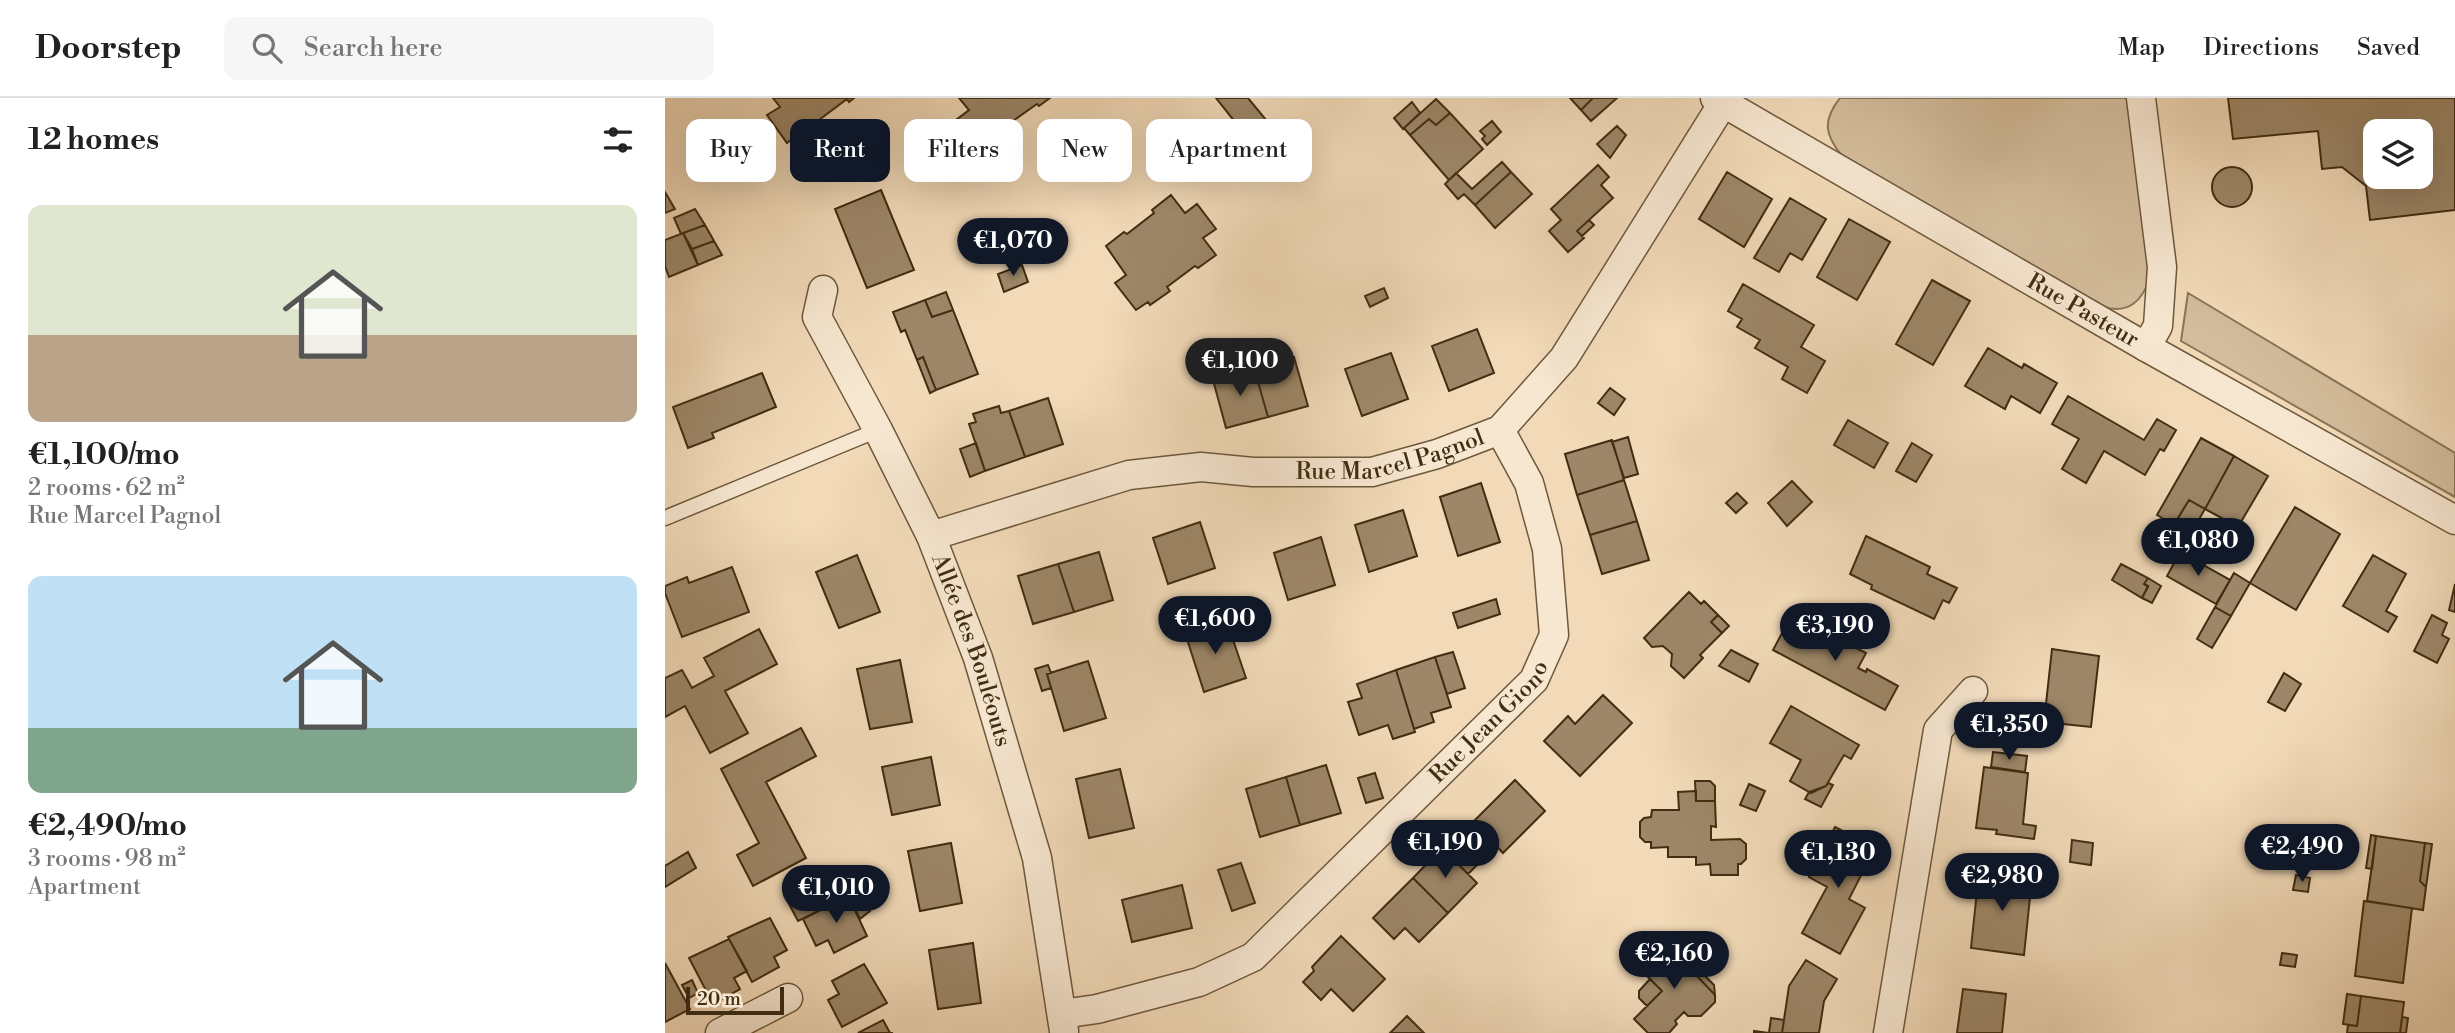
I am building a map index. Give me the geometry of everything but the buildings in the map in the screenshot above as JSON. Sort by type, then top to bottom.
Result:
[{"type":"street","points":[[1719,101],[1751,98]]},
{"type":"street","points":[[2141,98],[2162,267],[2158,326],[2146,347]]},
{"type":"street","name":"Rue Pasteur","points":[[1719,101],[2146,347],[2455,520]]},
{"type":"street","name":"Rue Marcel Pagnol","points":[[931,536],[1129,475],[1201,467],[1253,472],[1372,472],[1437,454],[1500,429],[1564,358],[1719,101]]},
{"type":"street","name":"Allée des Bouléouts","points":[[823,290],[817,317],[879,430],[931,536],[978,657],[1037,858],[1063,1024]]},
{"type":"street","name":"Rue Jean Giono","points":[[1063,1024],[1097,1009],[1199,982],[1253,957],[1534,680],[1554,635],[1547,549],[1529,483],[1500,429]]},
{"type":"street","points":[[1888,1033],[1938,730],[1973,691]]},
{"type":"street","points":[[720,1033],[788,998]]},
{"type":"lane","points":[[665,518],[879,430]]},
{"type":"shaded area","points":[[1840,98],[2131,98],[2150,278],[2143,293],[2127,307],[2104,307],[1842,156],[1832,141],[1828,128],[1830,114]]},
{"type":"shaded area","points":[[2188,293],[2455,453],[2455,497],[2181,341]]}]
